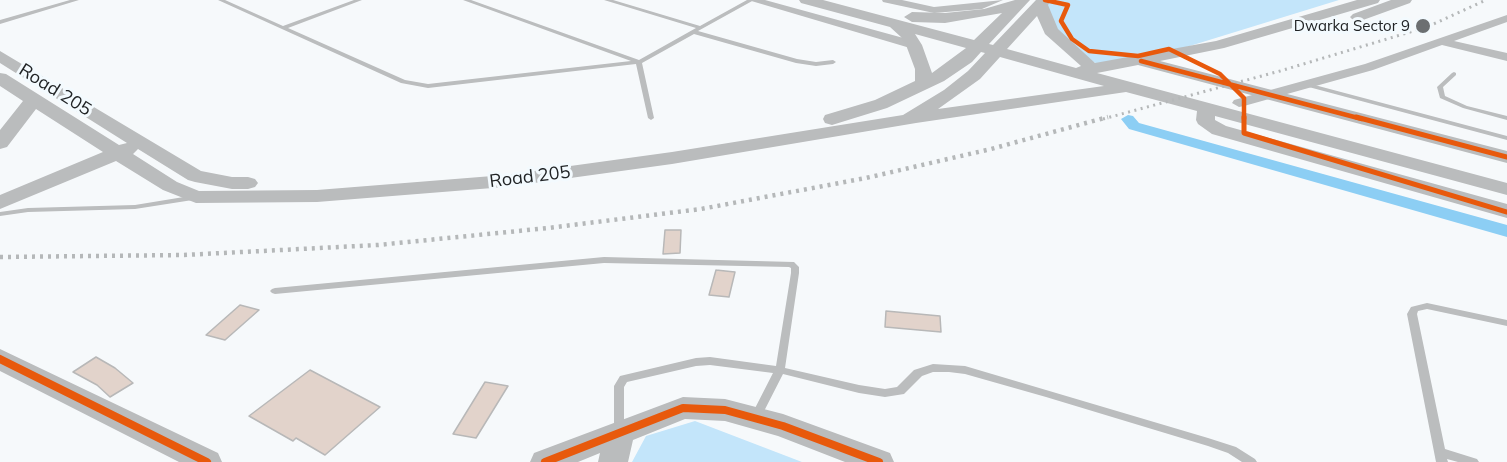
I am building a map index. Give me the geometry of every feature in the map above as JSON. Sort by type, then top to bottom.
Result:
[{"type":"main road","points":[[806,0],[894,24],[991,44],[1088,68],[1134,74],[1507,173]]},
{"type":"main road","points":[[848,0],[912,17],[991,44]]},
{"type":"main road","points":[[1134,74],[1218,45],[1373,0]]},
{"type":"main road","points":[[908,120],[1228,54],[1309,32],[1405,0]]},
{"type":"main road","points":[[912,17],[945,18],[984,13],[1031,2],[1051,31],[1088,68],[1134,74],[1207,108],[1507,189]]},
{"type":"main road","name":"Road 205","points":[[0,78],[170,186],[196,197],[317,196],[505,181],[672,158],[908,120],[950,94],[974,75],[991,44],[1031,2]]},
{"type":"main road","points":[[894,24],[907,34],[914,45],[923,69],[924,84]]},
{"type":"main road","name":"Road 205","points":[[0,56],[195,176],[232,183],[326,182],[506,165],[674,144],[826,120],[872,107],[924,84],[991,44]]},
{"type":"main road","points":[[1162,68],[1507,157]]},
{"type":"main road","points":[[0,143],[33,100]]},
{"type":"main road","points":[[1207,108],[1204,120],[1207,124],[1220,130],[1507,211]]},
{"type":"main road","points":[[0,203],[141,143]]},
{"type":"main road","points":[[0,359],[200,461]]},
{"type":"main road","points":[[545,462],[616,448],[683,408],[725,410],[755,418],[879,462]]},
{"type":"street","points":[[752,0],[914,45]]},
{"type":"street","points":[[887,0],[934,10],[981,6],[998,0]]},
{"type":"street","points":[[1239,102],[1307,85],[1442,42],[1507,18]]},
{"type":"street","points":[[1442,42],[1507,57]]},
{"type":"lane","points":[[0,22],[76,0]]},
{"type":"lane","points":[[221,0],[411,84],[441,85],[639,62],[752,0]]},
{"type":"lane","points":[[285,27],[358,0]]},
{"type":"lane","points":[[467,0],[639,62]]},
{"type":"lane","points":[[607,0],[796,61],[816,64],[833,62]]},
{"type":"lane","points":[[639,62],[651,118]]},
{"type":"lane","points":[[1454,74],[1440,87],[1442,96],[1465,107],[1507,118]]},
{"type":"lane","points":[[1307,85],[1507,138]]},
{"type":"lane","points":[[0,214],[28,210],[135,207],[196,197]]},
{"type":"lane","points":[[275,291],[604,260],[791,264],[795,267],[795,273],[780,370],[755,418]]},
{"type":"lane","points":[[1473,462],[1441,457],[1412,314],[1414,309],[1427,306],[1507,323]]},
{"type":"lane","points":[[616,448],[619,386],[624,379],[703,362],[780,370],[885,393],[900,391],[918,373],[933,368],[965,370],[1224,447],[1251,462]]},
{"type":"shaded area","points":[[1045,0],[1339,0],[1141,61],[1103,67],[1069,49],[1040,4]]},
{"type":"shaded area","points":[[695,421],[802,462],[632,462],[646,436]]},
{"type":"building","points":[[665,230],[681,230],[680,253],[663,254]]},
{"type":"building","points":[[716,270],[735,272],[729,297],[709,295]]},
{"type":"building","points":[[240,305],[259,310],[225,340],[206,335]]},
{"type":"building","points":[[886,311],[940,316],[941,332],[885,327]]},
{"type":"building","points":[[96,357],[115,368],[133,383],[110,397],[97,385],[73,372]]},
{"type":"building","points":[[310,370],[380,407],[325,455],[296,438],[293,441],[249,416]]},
{"type":"building","points":[[485,382],[508,386],[476,438],[453,434]]},
{"type":"waterway","points":[[1128,119],[1134,126],[1507,231]]},
{"type":"railway","points":[[1103,119],[1280,71],[1427,27],[1486,0]]},
{"type":"railway","points":[[0,257],[184,255],[378,245],[548,228],[701,209],[866,178],[991,149],[1108,117]]},
{"type":"cycle path","points":[[1045,0],[1068,5],[1061,21],[1072,39],[1089,51],[1138,56],[1169,49],[1220,74],[1244,98],[1244,133],[1507,212]]},
{"type":"cycle path","points":[[1141,61],[1507,157]]},
{"type":"cycle path","points":[[0,359],[207,462]]},
{"type":"cycle path","points":[[545,462],[683,408],[725,410],[783,426],[879,462]]},
{"type":"place","name":"Dwarka Sector 9","points":[[1423,26]]}]
